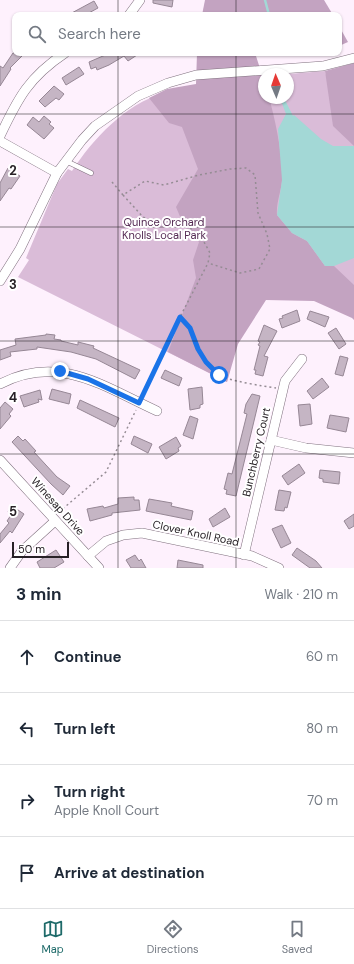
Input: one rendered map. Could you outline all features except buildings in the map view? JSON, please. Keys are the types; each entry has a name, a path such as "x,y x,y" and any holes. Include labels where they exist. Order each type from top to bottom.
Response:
{"street":[{"path":"131,12 140,0"},
{"path":"0,136 16,102 29,84 45,67 61,56"},
{"path":"0,281 20,248 57,173 96,126 138,96 168,82 196,75 323,66 354,58"},
{"path":"0,141 57,173"},
{"name":"Bunchberry Court","path":"244,555 285,381 302,359"},
{"path":"0,384 32,372 60,371 88,379 157,411"},
{"path":"271,440 306,448 354,453"},
{"name":"Winesap Drive","path":"0,460 99,568"},
{"path":"10,568 22,551 54,519"},
{"name":"Clover Knoll Road","path":"88,556 106,541 123,535 142,533 252,556 279,568"}],"lane":[{"path":"66,161 91,173"}],"path":[{"path":"123,195 145,181 164,185 199,175 230,169 246,168 255,175 258,213 267,234 270,249 260,269 240,273 208,264"},
{"path":"54,519 106,472 180,317 208,264 210,254 203,240 185,223 174,221 155,222 143,217 112,182"},
{"path":"180,317 190,328 198,349 206,362 219,375 283,390"}],"green space":[{"name":"Quince Orchard Knolls Local Park","path":"354,68 354,308 275,285 236,344 227,382 18,277 29,260 26,258 57,184 68,169 72,171 80,159 111,124 136,105 164,93 258,80 258,104 294,104 294,74 325,71 326,75"}],"shaded area":[{"path":"205,0 324,0 331,12 203,12"},
{"path":"342,31 348,42 342,45"},
{"path":"197,56 256,56 260,68 258,68 258,104 271,104 280,151 282,181 277,206 277,215 292,233 307,241 325,266 334,266 354,285 354,320 314,301 266,300 238,344 227,382 168,352 196,278 193,260 199,242 184,226 176,207 198,169 182,127 169,123 149,98 167,89 196,84"},
{"path":"354,63 354,146 333,126 325,71"},
{"path":"282,104 287,104 293,116 294,115 321,139 333,146 354,146 354,258 334,266 325,266 307,241 292,233 277,215 282,180 278,129 286,114"}],"waterway":[{"path":"265,0 268,12"}],"route":[{"path":"60,371 88,379 139,403 180,317 190,328 194,335 198,349 206,362 219,375"}]}
